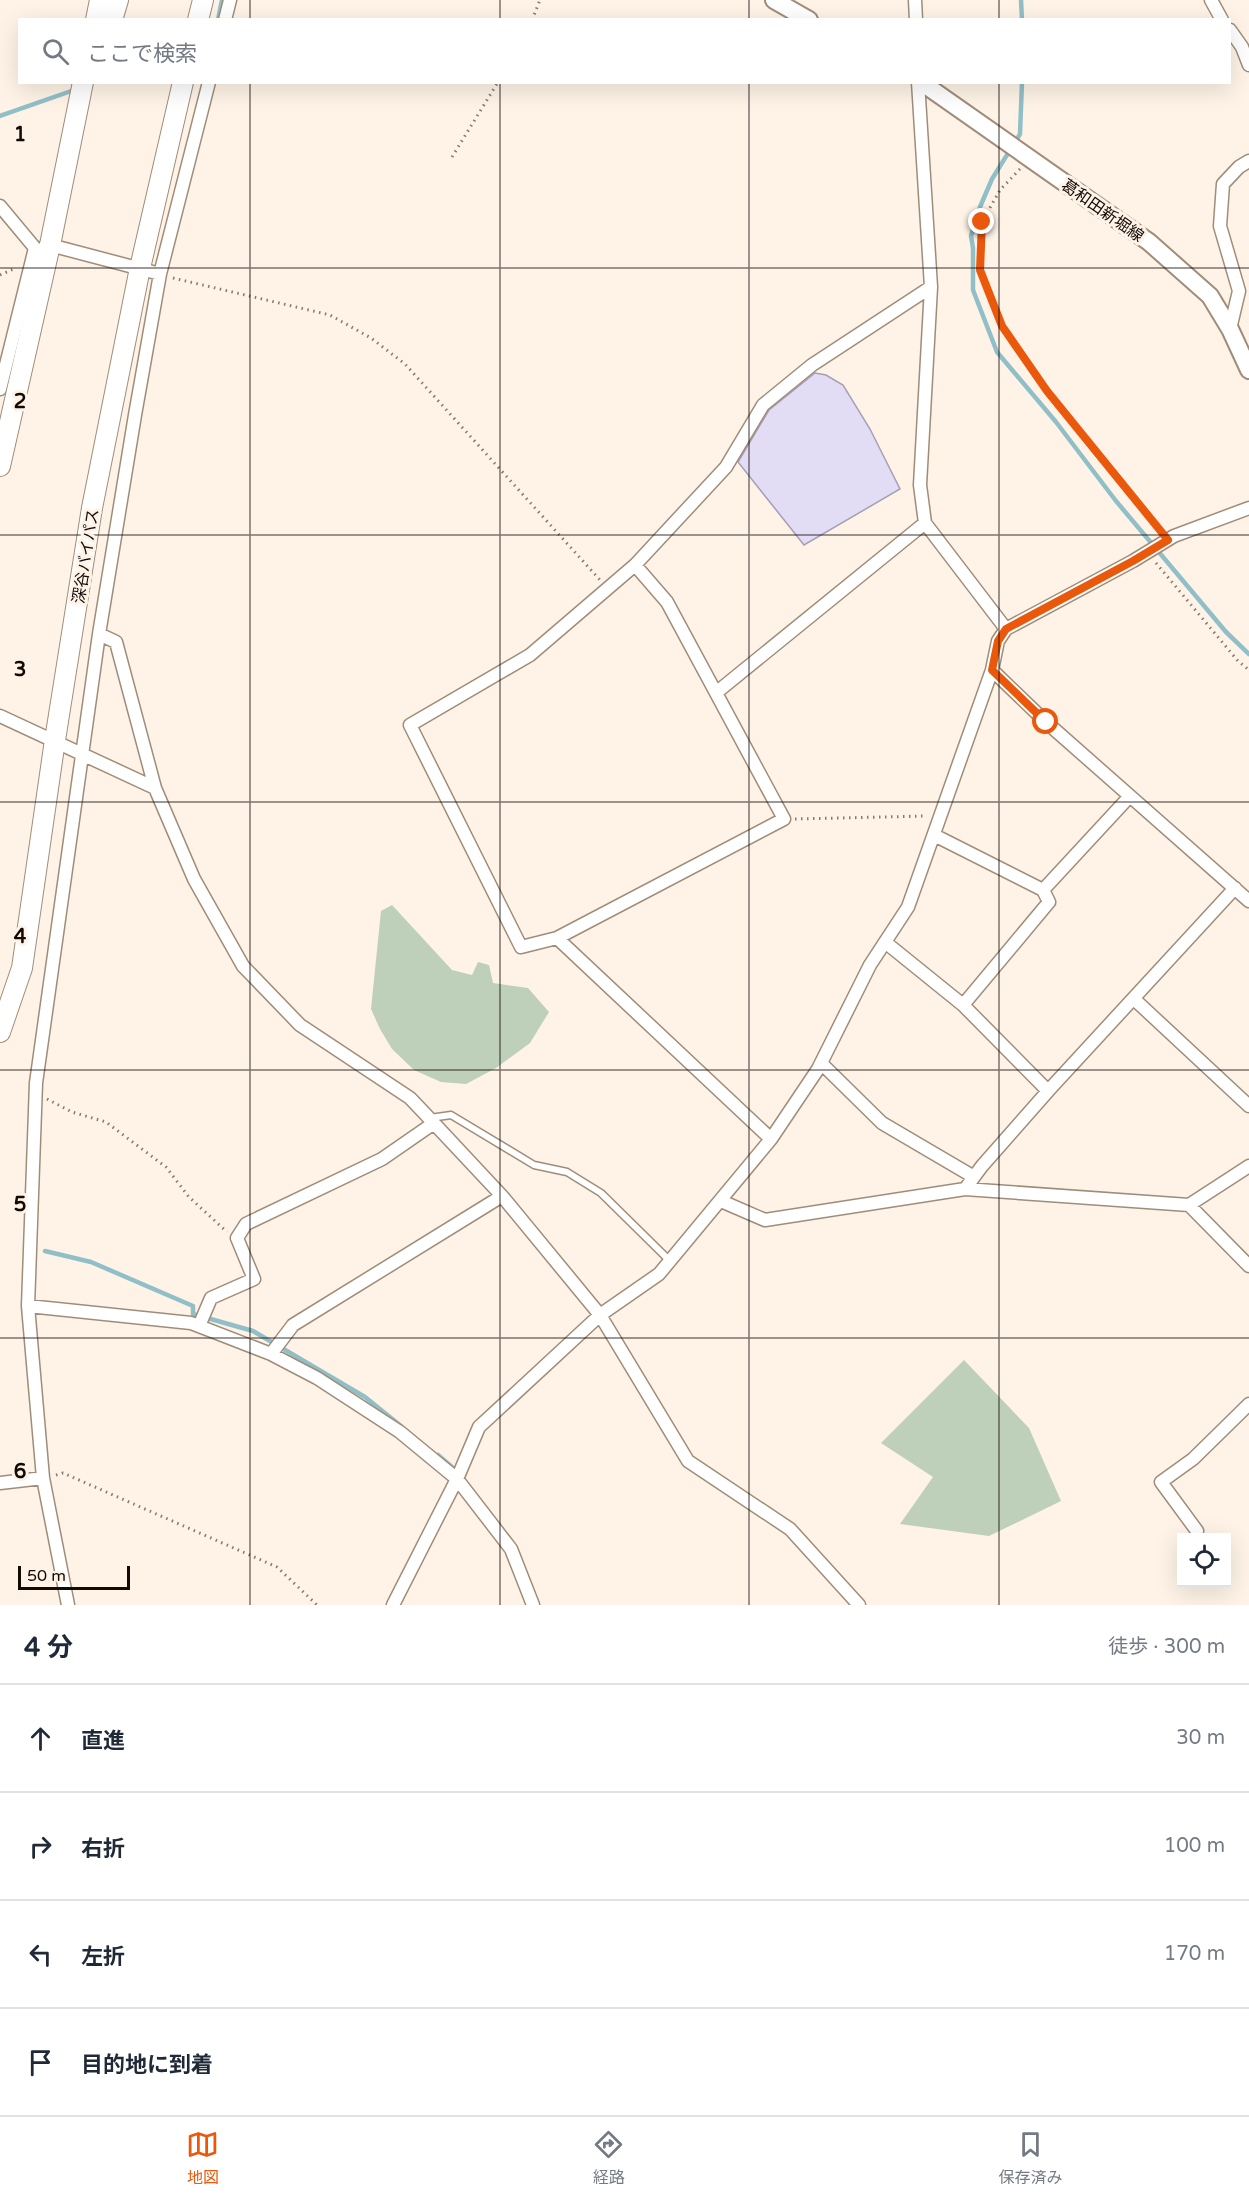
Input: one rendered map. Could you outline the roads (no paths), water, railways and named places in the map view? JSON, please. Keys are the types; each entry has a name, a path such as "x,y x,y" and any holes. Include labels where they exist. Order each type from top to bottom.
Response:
{"highway":[{"path":"96,18 100,0"},
{"path":"113,18 118,0"},
{"path":"198,18 203,0"},
{"name":"深谷バイパス","path":"0,1032 22,968 92,508 140,268 183,84"},
{"path":"0,466 43,247 82,90"}],"main road":[{"path":"774,0 806,18"},
{"name":"葛和田新堀線","path":"923,84 1149,242 1210,296 1230,329 1249,370"}],"street":[{"path":"226,18 230,0"},
{"path":"915,0 916,18"},
{"path":"1211,0 1221,18"},
{"path":"1231,31 1242,47 1249,65"},
{"path":"68,1605 43,1478 28,1306 35,1092 99,634 160,274 208,84"},
{"path":"920,84 931,287 920,485 925,523 1006,629"},
{"path":"1230,329 1239,291 1220,226 1223,184 1239,167 1249,161"},
{"path":"0,206 43,247 160,274"},
{"path":"0,389 43,247"},
{"path":"635,565 667,602 784,819 558,938 521,947 410,725 530,655 635,565 726,467 763,405 812,365 931,287"},
{"path":"393,1605 457,1479 479,1427 600,1315 659,1274 771,1139 820,1063 870,965 909,907 992,670 998,641 1006,629 1166,541 1249,508"},
{"path":"717,692 925,523"},
{"path":"99,634 116,642 155,788 194,879 243,966 300,1025 410,1098 502,1196 600,1315 688,1461 790,1529 859,1605"},
{"path":"992,670 1046,722 1249,901"},
{"path":"0,716 155,788"},
{"path":"1044,890 1130,796"},
{"path":"934,835 1044,890 1049,902 963,1005"},
{"path":"965,1189 1048,1091 1235,888"},
{"path":"558,938 771,1139"},
{"path":"885,942 963,1005 1048,1091"},
{"path":"1134,999 1249,1107"},
{"path":"820,1063 882,1123 974,1177"},
{"path":"199,1326 211,1298 254,1279 237,1238 246,1224 382,1159 431,1120"},
{"path":"721,1201 765,1220 965,1189 1189,1205 1249,1166"},
{"path":"272,1353 293,1325 502,1196"},
{"path":"1189,1205 1249,1266"},
{"path":"28,1306 191,1323 272,1353 316,1378 400,1432 457,1479 511,1549 534,1605"},
{"path":"1197,1532 1161,1482 1193,1459 1249,1404"},
{"path":"0,1483 43,1478"}],"lane":[{"path":"431,1120 451,1115 534,1165 567,1172 601,1193 670,1261"}],"waterway":[{"path":"218,18 222,0"},
{"path":"1021,0 1022,18"},
{"path":"1022,84 1020,134 992,179 971,236 973,290 997,352 1056,422 1116,501 1226,632 1249,654"},
{"path":"0,116 77,89"},
{"path":"45,1251 91,1262 193,1306 193,1314 253,1331 365,1397 401,1426"},
{"path":"438,1455 452,1467"}]}
